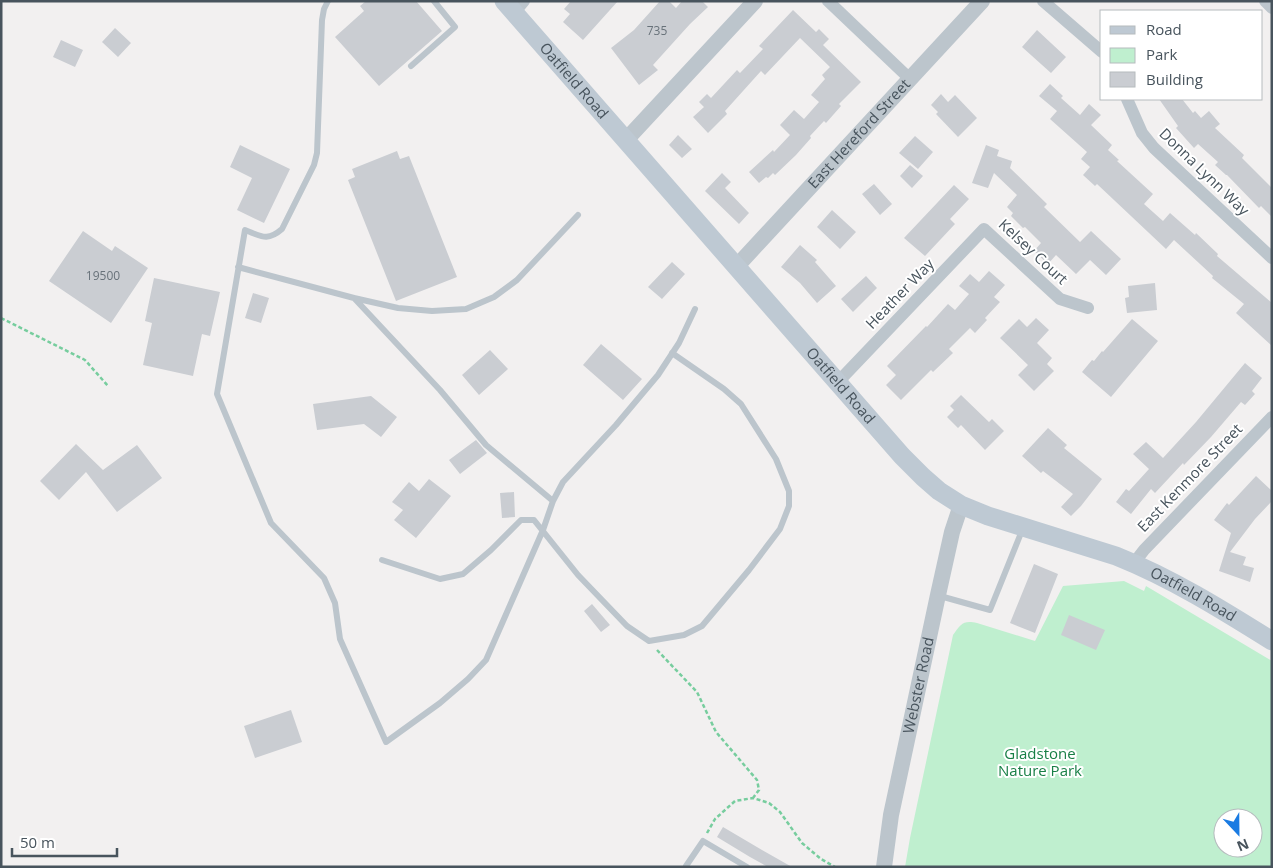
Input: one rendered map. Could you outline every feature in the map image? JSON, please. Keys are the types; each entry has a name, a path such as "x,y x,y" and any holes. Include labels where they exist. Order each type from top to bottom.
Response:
{"main road":[{"name":"Oatfield Road","path":"514,5 626,140 922,477 961,505 988,516 1116,556 1134,564 1187,590 1272,641"}],"street":[{"path":"626,140 755,1"},
{"path":"828,1 910,79"},
{"name":"East Hereford Street","path":"737,266 982,1"},
{"path":"1043,1 1100,50"},
{"path":"1265,1 1272,8"},
{"name":"Donna Lynn Way","path":"1127,100 1142,134 1154,148 1272,258"},
{"name":"Kelsey Court","path":"984,229 1060,300 1088,308"},
{"name":"Heather Way","path":"838,382 984,229"},
{"name":"East Kenmore Street","path":"1134,564 1144,550 1272,417"},
{"name":"Webster Road","path":"884,867 891,815 952,532 961,505"}],"lane":[{"path":"328,1 322,20 317,153 314,165 282,229 274,236 266,238 245,230 217,394 271,523 324,578 335,603 340,639 386,742 447,697 486,660 544,530 553,501 563,482 616,425 658,375 679,342 695,309"},
{"path":"411,66 455,27 434,1"},
{"path":"238,267 398,308 432,311 466,309 494,296 517,280 578,215"},
{"path":"354,298 440,390 486,445 553,501"},
{"path":"382,560 440,579 463,574 491,550 521,520 534,520 544,530 578,575 627,626 649,641 684,635 702,626 749,570 780,529 789,506 788,491 776,459 741,404 724,389 672,353"},
{"path":"938,595 990,610 1023,527"},
{"path":"686,866 703,842 747,867"}],"path":[{"path":"1,318 85,360 108,386"},
{"path":"649,641 697,692 716,732 757,780 760,790 753,798"},
{"path":"703,842 715,819 724,810 735,801 753,798 769,803 780,812 802,843 821,859 836,867"}],"green space":[{"name":"Gladstone Nature Park","path":"1124,581 1144,591 1146,586 1272,661 1272,867 905,867 953,635 963,624 972,622 1035,641 1063,586"}],"building":[{"path":"366,1 416,1 442,31 379,86 335,37 364,11 360,6"},
{"path":"571,1 618,1 583,40 563,22 570,14 564,9"},
{"path":"660,1 669,1 676,8 682,1 702,1 708,7 653,65 658,70 639,85 611,48 634,30"},
{"path":"793,10 816,32 819,29 829,39 823,45 861,82 839,104 841,106 826,123 824,121 810,136 811,138 796,155 775,175 773,173 759,183 749,172 773,150 774,152 790,135 780,125 794,110 804,119 819,102 811,95 825,79 822,75 830,67 800,38 765,75 761,71 725,111 727,114 708,133 693,117 704,107 699,102 707,94 711,98 737,70 740,73 763,49 759,46"},
{"path":"115,28 131,43 118,57 102,42"},
{"path":"1037,30 1066,57 1051,73 1022,47"},
{"path":"61,40 83,50 75,67 53,57"},
{"path":"1050,84 1063,96 1061,98 1080,115 1089,104 1101,115 1091,125 1112,145 1108,150 1119,160 1117,161 1153,194 1144,204 1163,221 1170,213 1195,235 1196,233 1218,254 1217,256 1272,303 1272,346 1236,313 1244,304 1212,278 1213,276 1174,240 1166,249 1097,184 1095,186 1083,175 1090,167 1081,159 1087,152 1050,119 1057,111 1039,96"},
{"path":"941,94 948,102 955,95 977,118 958,137 936,114 938,112 931,105"},
{"path":"1160,100 1183,100 1193,113 1195,111 1201,118 1209,111 1220,124 1215,128 1244,155 1242,158 1272,188 1272,217 1261,206 1259,208 1215,165 1218,162 1198,144 1194,148 1176,128 1178,126"},
{"path":"678,135 692,149 682,158 669,145"},
{"path":"915,136 933,152 918,169 899,153"},
{"path":"240,145 290,169 264,223 237,210 252,178 230,167"},
{"path":"986,145 999,150 997,156 1012,161 1010,168 1047,204 1044,207 1080,242 1091,231 1121,259 1106,275 1090,260 1076,274 1056,255 1048,264 1034,251 1041,243 1011,216 1013,213 1007,207 1017,195 994,173 988,188 972,183"},
{"path":"397,151 400,159 409,156 457,277 396,301 348,180 355,177 352,169"},
{"path":"910,165 923,176 912,188 900,176"},
{"path":"722,173 731,182 725,188 749,213 739,224 705,191"},
{"path":"874,184 892,204 880,215 862,194"},
{"path":"954,185 969,199 950,219 955,224 925,256 904,238"},
{"path":"832,210 856,232 840,249 817,227"},
{"path":"83,231 112,251 115,246 148,268 111,323 49,281"},
{"path":"800,245 817,260 815,262 836,286 817,303 800,283 781,267"},
{"path":"672,262 685,274 662,299 648,287"},
{"path":"989,271 1005,285 994,297 1000,302 985,318 987,320 975,333 970,328 949,349 953,353 933,372 931,370 901,400 886,385 896,375 887,366 948,304 955,310 969,294 959,286 970,274 979,282"},
{"path":"866,276 877,288 853,312 841,299"},
{"path":"154,278 220,292 210,336 202,334 193,376 143,365 152,323 145,321"},
{"path":"1155,283 1157,310 1127,313 1125,298 1129,297 1128,286"},
{"path":"253,293 269,298 261,323 245,318"},
{"path":"1036,318 1049,330 1037,343 1052,358 1047,364 1054,371 1034,391 1018,375 1028,365 1000,338 1019,319 1027,327"},
{"path":"1132,319 1158,341 1111,397 1082,372 1092,360 1094,361 1103,352"},
{"path":"601,344 642,379 623,400 583,365"},
{"path":"490,350 508,369 479,395 462,375"},
{"path":"1245,363 1262,378 1252,391 1255,394 1245,405 1241,402 1184,465 1183,463 1155,493 1151,489 1131,514 1116,502 1126,489 1129,491 1149,469 1133,454 1146,442 1163,458"},
{"path":"961,395 989,422 992,419 1004,431 985,450 961,425 958,428 947,417 954,410 950,406"},
{"path":"371,396 397,417 381,437 364,424 317,430 313,404"},
{"path":"1048,428 1067,445 1064,448 1102,479 1071,516 1061,507 1073,494 1043,471 1041,473 1022,456"},
{"path":"476,440 487,453 460,474 449,460"},
{"path":"76,444 103,470 137,445 162,478 117,512 86,472 59,500 40,481"},
{"path":"1256,476 1272,491 1272,501 1255,519 1230,552 1246,557 1243,565 1254,568 1250,582 1219,571 1231,533 1214,520 1227,503 1229,505"},
{"path":"429,479 451,496 416,538 394,520 403,510 392,502 409,482 419,491"},
{"path":"514,492 515,517 502,518 500,493"},
{"path":"1034,564 1058,574 1035,633 1010,623"},
{"path":"592,604 610,625 601,632 584,611"},
{"path":"1069,615 1105,630 1096,650 1061,635"},
{"path":"291,710 302,742 255,758 244,726"},
{"path":"723,827 792,867 768,867 750,857 717,837"}]}
